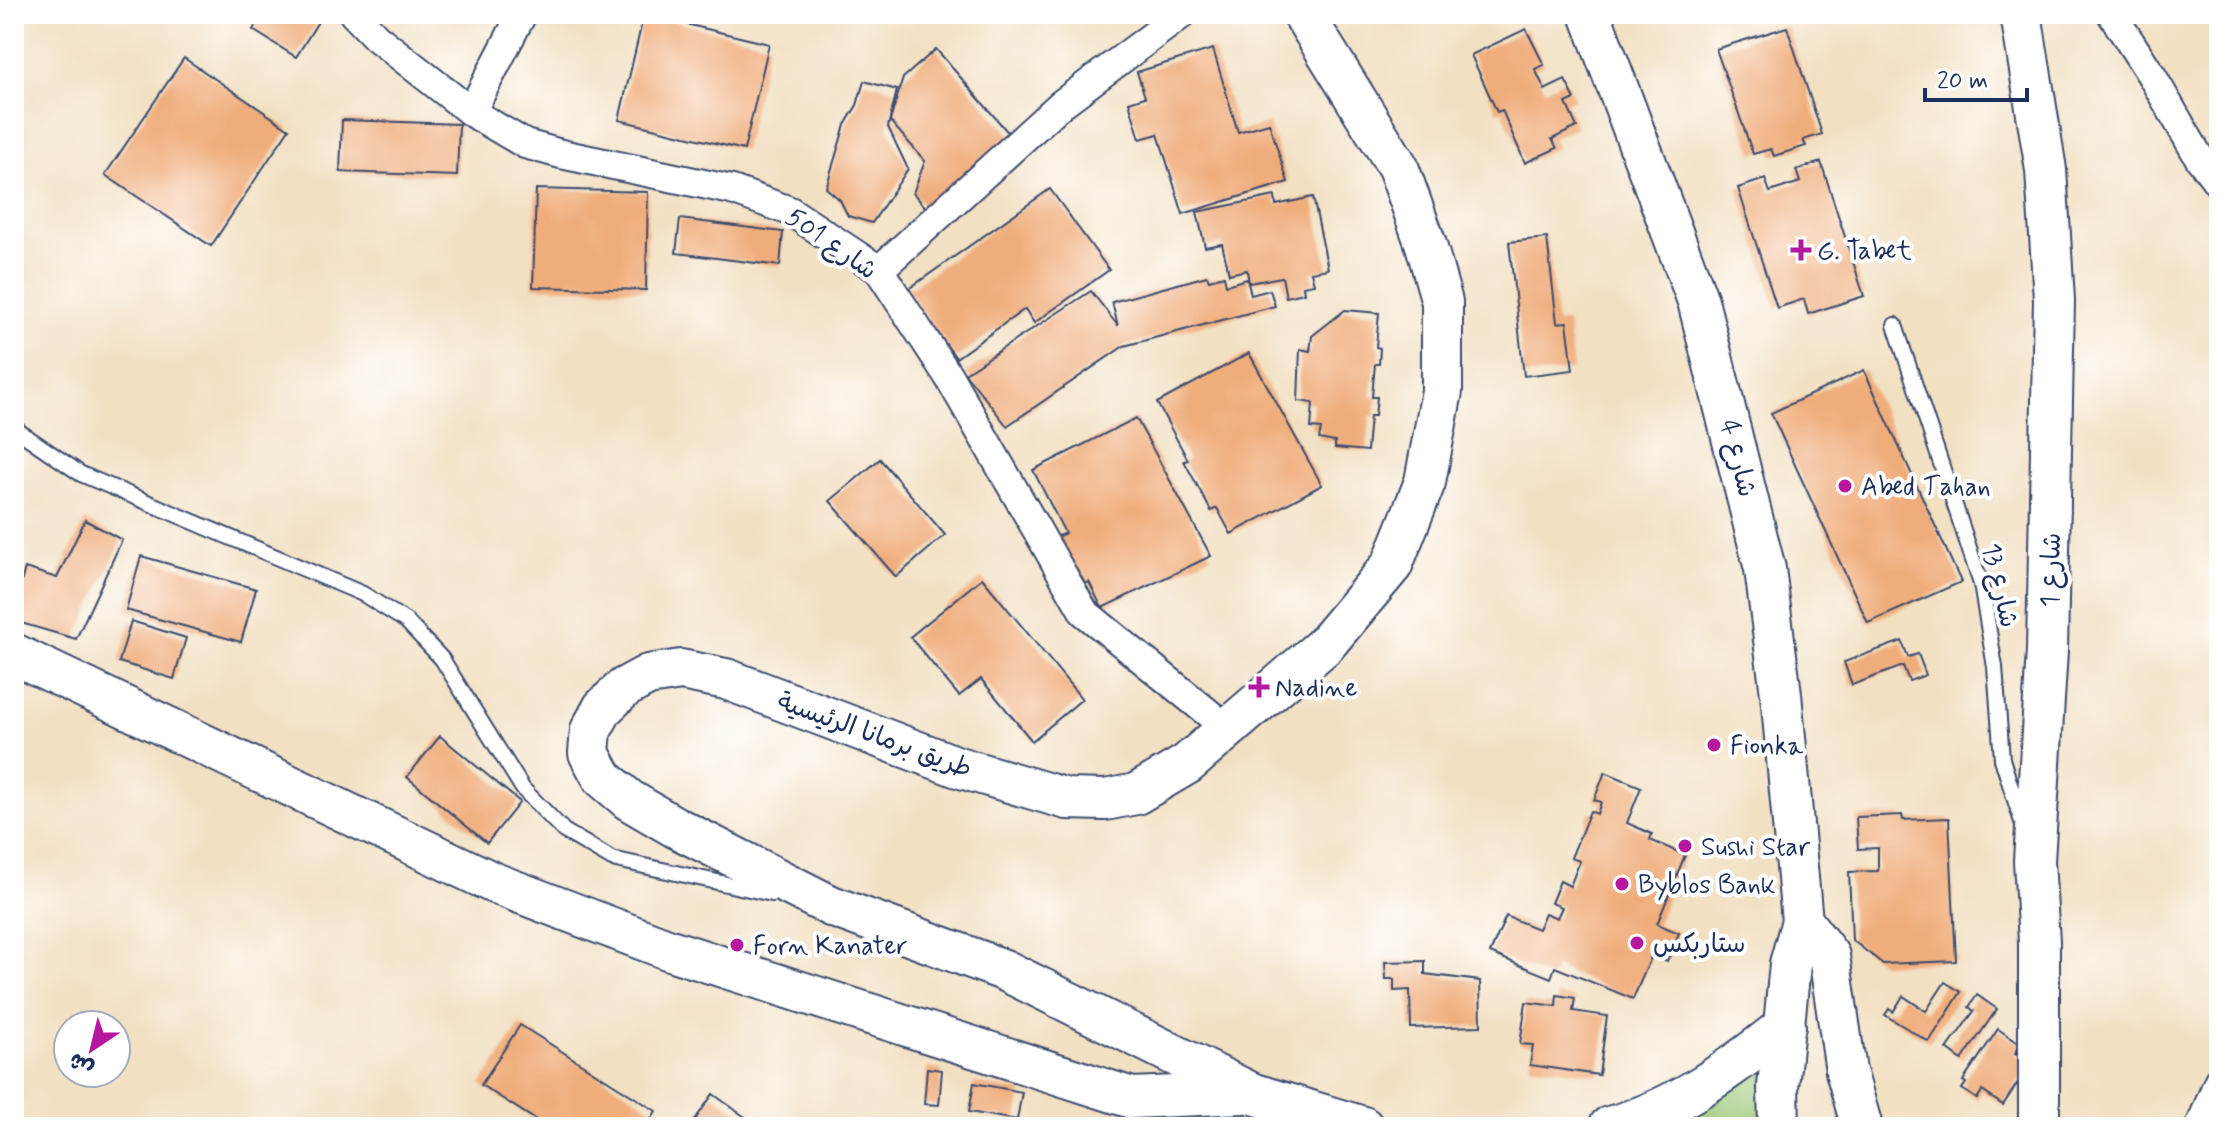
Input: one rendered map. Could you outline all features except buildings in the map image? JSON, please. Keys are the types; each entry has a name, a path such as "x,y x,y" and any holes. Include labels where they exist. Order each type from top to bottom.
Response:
{"street":[{"name":"شارع 501","path":"354,14 376,37 471,112 525,144 732,190 790,211 879,270 949,377 1084,612 1229,730"},
{"path":"471,112 522,14"},
{"path":"879,270 1060,105 1182,14"},
{"name":"طريق برمانا الرئيسية","path":"1303,14 1398,167 1426,245 1442,302 1442,391 1425,482 1392,565 1325,645 1187,764 1136,794 1105,800 1067,799 958,767 726,679 681,670 648,675 624,688 603,708 591,730 589,753 603,778 629,800 675,827 831,906 1004,970 1251,1093 1363,1127"},
{"name":"شارع 4","path":"1590,14 1698,301 1749,497 1765,569 1781,694 1802,921"},
{"name":"شارع 1","path":"2021,14 2046,170 2054,300 2048,636 2034,861 2039,942 2039,1127"},
{"path":"2112,14 2200,159 2219,184"},
{"path":"14,654 494,883 670,950 1132,1098 1251,1093"},
{"path":"1779,1127 1778,1087 1790,964 1802,921"},
{"path":"1802,921 1829,956 1846,1071 1862,1127"},
{"path":"1609,1127 1649,1113 1729,1071 1785,1026"},
{"path":"2200,1127 2219,1080"}],"lane":[{"name":"شارع 13","path":"1895,325 1981,584 1995,667 2002,759 2034,861"},
{"path":"14,428 81,474 363,594 406,621 442,659 523,789 564,831 612,859 831,906"}],"green space":[{"path":"1760,1055 1769,1127 1645,1127"}],"place":[{"name":"G. Tabet","path":"1801,250"},
{"name":"Abed Tahan","path":"1845,486"},
{"name":"Nadine","path":"1259,687"},
{"name":"Fionka","path":"1714,745"},
{"name":"Sushi Star","path":"1685,846"},
{"name":"Byblos Bank","path":"1622,884"},
{"name":"ستاربكس","path":"1637,943"},
{"name":"Forn Kanater","path":"737,945"}]}
